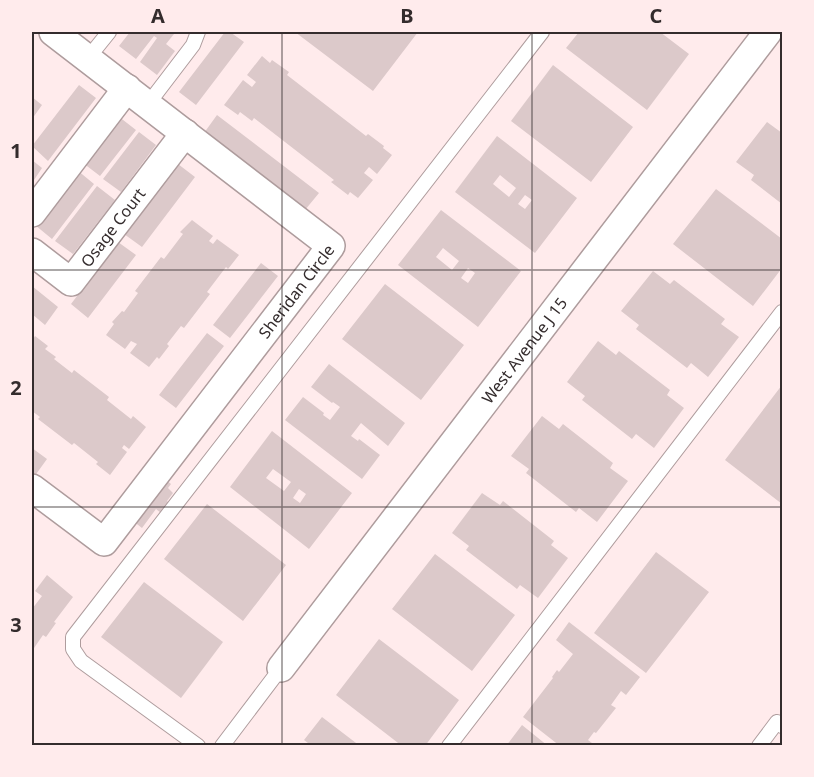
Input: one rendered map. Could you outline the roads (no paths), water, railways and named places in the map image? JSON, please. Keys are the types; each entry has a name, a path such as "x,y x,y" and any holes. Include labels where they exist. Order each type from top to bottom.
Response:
{"street":[{"name":"Sheridan Circle","path":"32,488 104,542 331,246 53,32"},
{"name":"West Avenue J 15","path":"281,668 768,32"},
{"path":"32,213 137,96"},
{"name":"Osage Court","path":"32,252 70,282 185,133"}],"lane":[{"path":"88,58 109,32"},
{"path":"137,96 193,45 198,32"},
{"path":"198,746 81,661 73,649 73,637 542,32"},
{"path":"449,746 783,312"},
{"path":"222,746 281,668"},
{"path":"759,746 777,722 783,726"}]}
